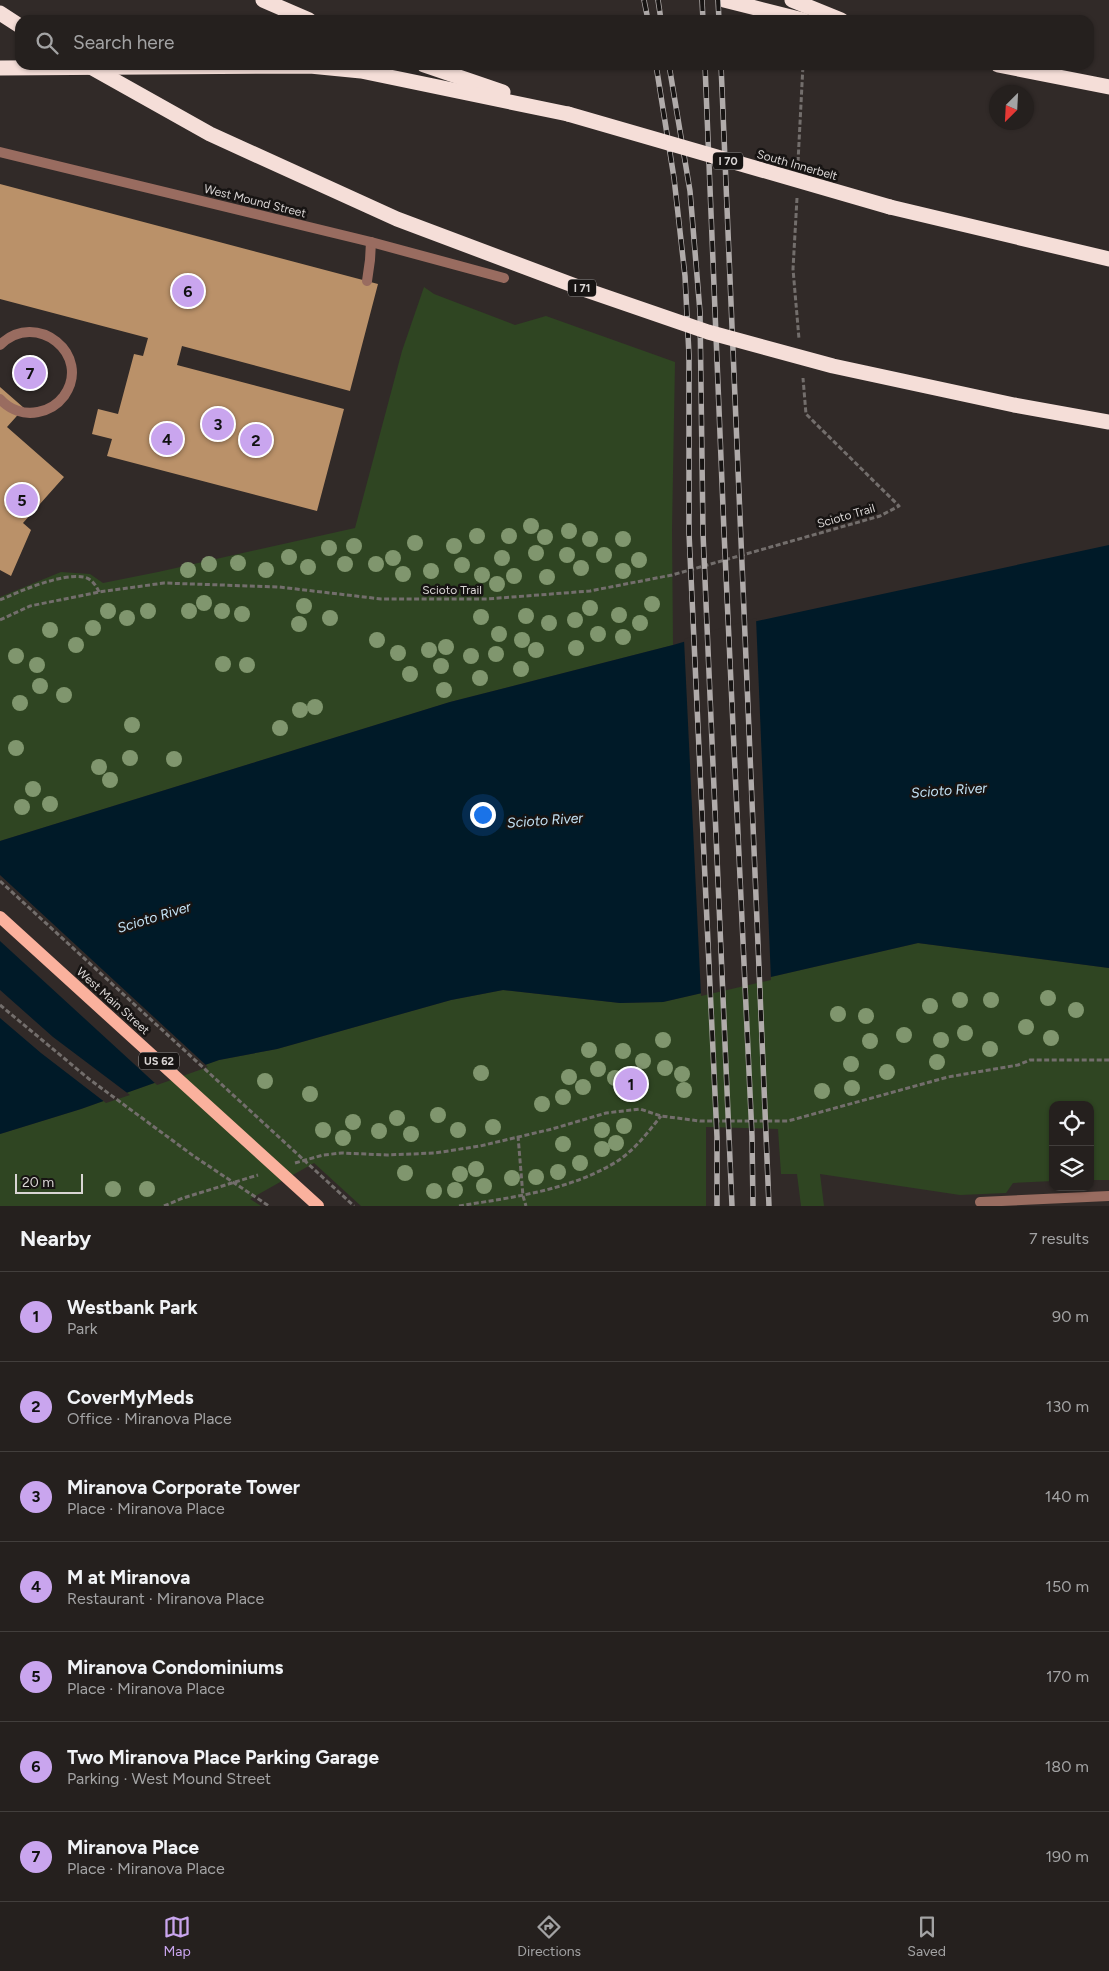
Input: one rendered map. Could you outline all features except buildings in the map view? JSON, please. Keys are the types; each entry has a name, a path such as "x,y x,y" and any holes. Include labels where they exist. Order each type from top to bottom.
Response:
{"highway":[{"path":"262,0 297,15"},
{"path":"724,0 784,15"},
{"path":"792,0 829,15"},
{"path":"0,13 15,23"},
{"path":"0,68 15,68"},
{"name":"I 71","path":"96,70 210,134 397,219 586,290 708,332 833,366 1014,405 1109,422"},
{"path":"351,70 568,114"},
{"name":"South Innerbelt","path":"439,70 568,114 890,207 1109,259"},
{"path":"1023,70 1109,87"}],"main road":[{"name":"West Main Street","path":"0,917 318,1206"}],"street":[{"name":"West Mound Street","path":"0,152 371,242 504,278"},
{"path":"367,281 371,242"},
{"path":"0,345 8,338 23,332 40,332 48,335 66,352 71,367 71,376 67,392 56,404 42,412 25,413 17,411 0,400"},
{"path":"979,1204 1109,1196"}],"path":[{"path":"798,172 803,70"},
{"path":"797,191 793,268 800,346"},
{"name":"Scioto Trail","path":"0,620 30,606 99,592 164,583 279,587 381,600 487,599 590,591 681,573 880,516 898,506 806,414 802,376"},
{"path":"0,600 55,579 83,577 96,584 99,592"},
{"path":"0,881 354,1206"},
{"path":"0,1005 89,1079 195,1157 269,1206"},
{"path":"435,1153 480,1146 552,1129 606,1113 640,1109 661,1116 700,1121 788,1121 948,1077 1030,1060 1109,1060"},
{"path":"459,1206 523,1196 564,1186 617,1162 642,1139 661,1116"},
{"path":"518,1136 523,1196 526,1206"}],"green space":[{"path":"424,287 434,294 515,325 546,316 675,362 672,530 673,645 450,702 0,841 0,597 61,572 90,574 103,583 355,528 402,351"},
{"path":"918,943 1109,968 1109,1180 1094,1180 1094,1101 1049,1101 1049,1181 1013,1183 1006,1193 960,1195 820,1174 824,1206 801,1206 797,1174 781,1174 778,1129 706,1127 706,1206 361,1206 314,1163 250,1199 261,1206 0,1206 0,1134 81,1109 219,1060 277,1049 451,1000 503,990 620,1003 663,1002"}],"water":[{"name":"Scioto River","path":"1109,545 1109,968 918,943 663,1002 620,1003 503,990 451,1000 277,1049 219,1060 81,1109 0,1134 0,841 450,702 673,645 748,623"}],"pier":[{"path":"756,618 771,980 701,996 684,639"},
{"path":"0,875 208,1067 157,1085 0,941"},
{"path":"0,990 53,1037 130,1095 106,1103 41,1053 0,1018"}],"railway":[{"path":"644,0 647,15"},
{"path":"658,0 660,15"},
{"path":"702,0 703,15"},
{"path":"718,0 719,15"},
{"path":"657,70 674,178 685,276 689,355 689,533 717,1137 717,1206"},
{"path":"670,70 690,191 700,312 703,533 732,1206"},
{"path":"705,70 752,1136 753,1206"},
{"path":"721,70 769,1206"}],"place":[{"name":"Two Miranova Place Parking Garage","path":"188,291"},
{"name":"Miranova Place","path":"30,373"},
{"name":"Miranova Corporate Tower","path":"218,424"},
{"name":"M at Miranova","path":"167,439"},
{"name":"CoverMyMeds","path":"256,440"},
{"name":"Miranova Condominiums","path":"22,500"},
{"name":"Westbank Park","path":"631,1084"}]}
